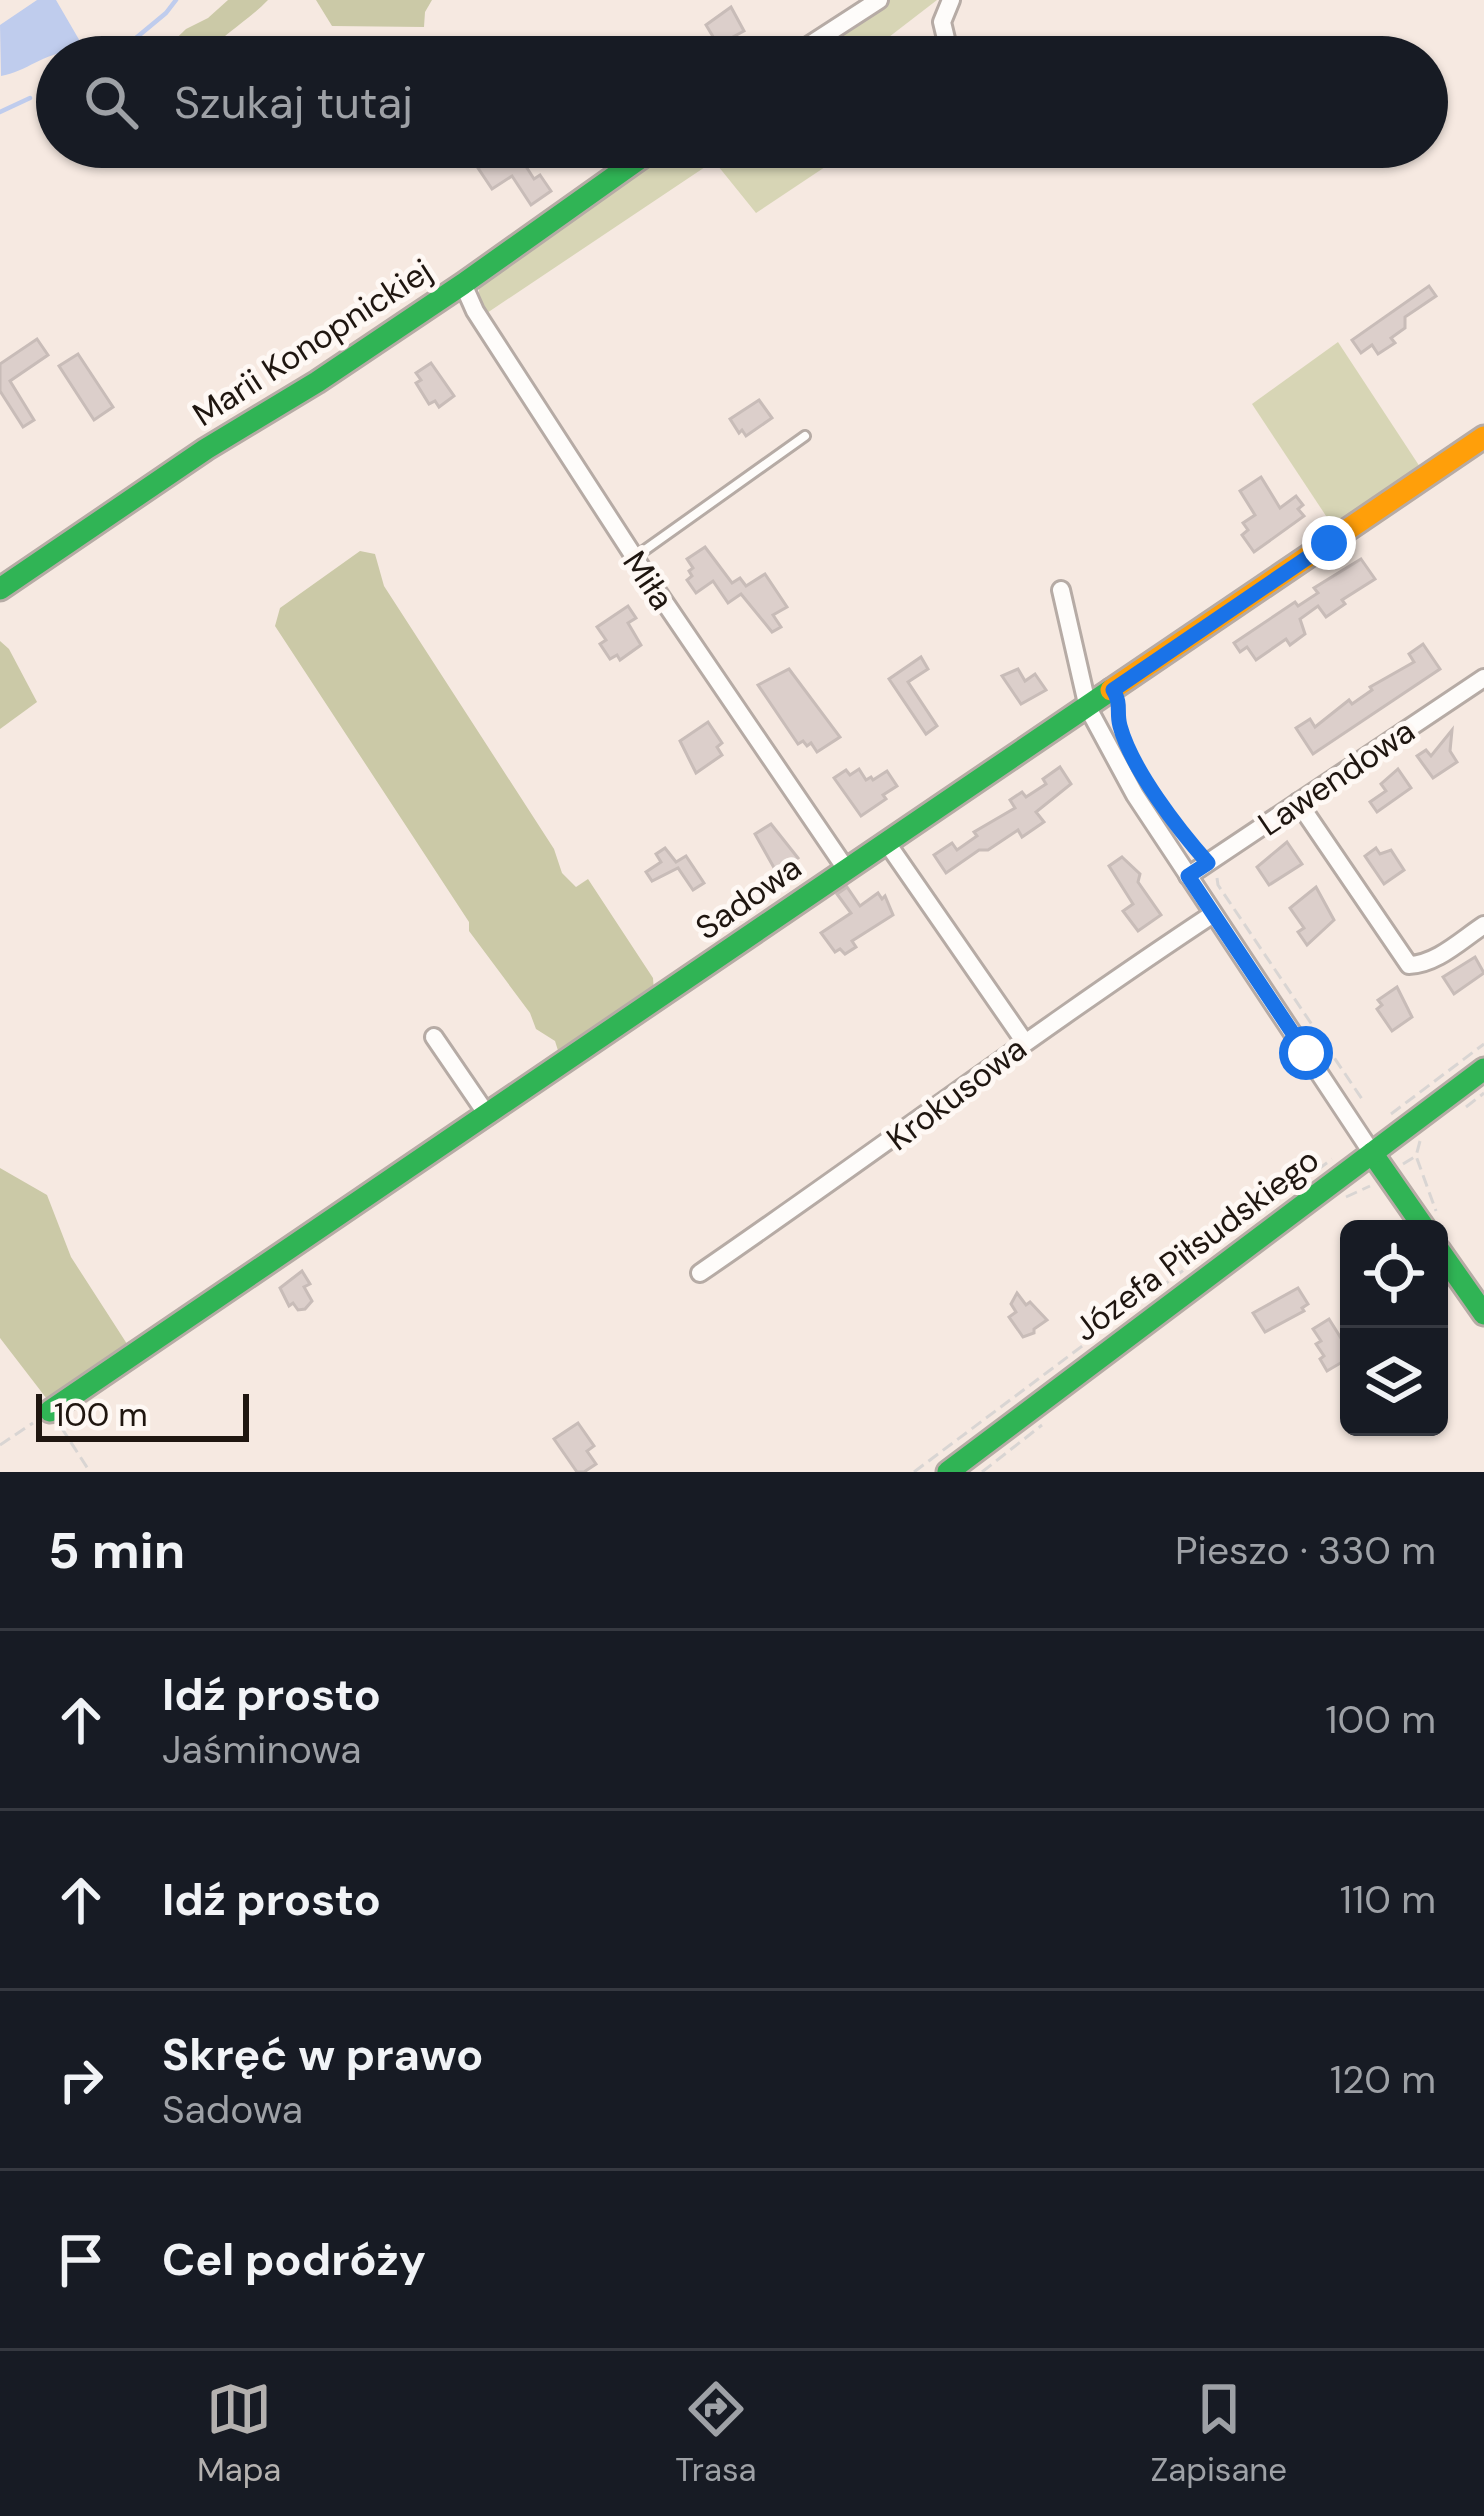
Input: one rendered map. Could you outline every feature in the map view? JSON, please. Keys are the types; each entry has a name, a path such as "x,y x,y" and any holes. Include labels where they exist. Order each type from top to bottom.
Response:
{"street":[{"path":"823,36 879,0"},
{"path":"946,36 942,22 951,0"},
{"name":"Marii Konopnickiej","path":"0,589 463,284 626,168"},
{"name":"Miła","path":"463,284 475,311 634,557 846,869"},
{"name":"Sadowa","path":"50,1411 148,1340 488,1116 1484,437"},
{"path":"1061,590 1088,708 1137,799 1372,1153 1429,1220"},
{"name":"Lawendowa","path":"1188,876 1484,678"},
{"path":"1298,802 1402,961 1416,965 1439,956 1484,925"},
{"path":"887,843 1024,1041"},
{"name":"Krokusowa","path":"700,1273 871,1156 1024,1041 1213,914"},
{"path":"434,1037 488,1116"},
{"name":"Józefa Piłsudskiego","path":"948,1472 1484,1069"},
{"path":"1448,1263 1484,1314"}],"lane":[{"path":"634,557 805,436"}],"path":[{"path":"1113,690 1120,701 1119,724 1145,776 1208,863 1225,896 1364,1102"},
{"path":"1390,1114 1484,1044"},
{"path":"1419,1142 1416,1156 1432,1220"},
{"path":"914,1472 1332,1159"},
{"path":"0,1445 50,1411 90,1472"}],"shaded area":[{"path":"228,0 268,0 225,36 179,36"},
{"path":"316,0 432,0 424,27 332,26"},
{"path":"886,0 937,0 890,36 834,36"},
{"path":"644,168 704,168 487,313 479,301 479,284"},
{"path":"720,168 824,168 756,213"},
{"path":"1338,342 1420,467 1334,528 1252,404"},
{"path":"360,551 375,554 384,586 554,849 562,873 576,887 588,879 653,978 654,992 561,1060 555,1041 536,1029 530,1013 469,931 469,922 275,626 280,608"},
{"path":"0,641 37,702 0,729"},
{"path":"0,1168 47,1195 71,1257 129,1347 50,1403 0,1338"}],"water":[{"path":"37,0 56,0 77,36 36,36 36,63 1,76 0,25"}],"building":[{"path":"731,7 744,31 713,36 706,25"},
{"path":"478,168 527,168 534,179 540,175 551,191 531,205 512,176 492,189"},
{"path":"1429,286 1436,296 1405,317 1405,328 1391,338 1395,343 1378,354 1372,345 1361,353 1352,340"},
{"path":"37,339 48,355 10,381 34,420 23,427 0,391 0,364"},
{"path":"78,354 113,407 94,420 59,366"},
{"path":"431,363 454,396 439,407 435,401 429,404 416,383 421,380 416,373"},
{"path":"759,400 772,418 746,436 742,430 739,433 730,419"},
{"path":"1261,477 1280,508 1296,496 1304,516 1254,552 1242,535 1248,530 1243,523 1255,515 1240,491"},
{"path":"705,547 732,583 740,578 746,586 765,574 787,607 773,615 781,627 772,632 741,594 728,603 713,581 696,593 687,580 693,568 687,559"},
{"path":"1361,559 1375,579 1342,600 1345,604 1326,617 1318,606 1300,619 1305,634 1290,645 1286,639 1256,660 1247,647 1240,652 1234,643 1295,602 1298,606 1318,593 1314,588"},
{"path":"628,606 636,618 628,623 641,645 620,660 617,655 610,659 600,644 606,640 597,627"},
{"path":"1423,644 1440,669 1313,754 1296,728 1310,719 1315,727 1349,700 1352,704 1370,687 1414,662 1409,654"},
{"path":"921,657 928,669 908,682 937,726 926,734 889,679"},
{"path":"789,669 840,737 817,752 811,743 798,744 758,685"},
{"path":"1018,669 1025,681 1035,674 1046,690 1021,704 1002,676"},
{"path":"708,722 722,743 717,747 722,755 696,773 680,741"},
{"path":"1452,730 1450,751 1457,762 1433,778 1417,756 1426,750 1431,756"},
{"path":"1060,767 1071,784 1036,812 1044,822 1022,837 1018,830 988,850 979,850 946,873 934,855 952,843 957,850 977,836 974,832 1015,808 1010,800 1022,792 1026,797 1046,784 1043,779"},
{"path":"859,769 866,780 887,771 897,786 861,816 834,778"},
{"path":"1398,769 1411,788 1377,812 1370,802 1386,791 1381,784"},
{"path":"771,824 798,858 777,873 755,834"},
{"path":"1287,842 1302,864 1269,885 1257,867"},
{"path":"665,848 676,862 686,856 704,883 693,890 678,868 652,881 646,872 661,862 656,854"},
{"path":"1376,848 1380,854 1391,850 1404,870 1384,884 1365,856"},
{"path":"1122,857 1140,874 1138,882 1161,915 1138,931 1123,911 1133,904 1109,866"},
{"path":"847,887 860,906 878,893 882,899 885,896 893,915 852,941 856,947 845,954 840,949 835,952 821,933 851,913 837,894"},
{"path":"1316,887 1334,920 1307,945 1298,932 1304,928 1290,908"},
{"path":"1475,957 1484,973 1454,994 1443,977"},
{"path":"1397,987 1412,1017 1392,1031 1377,1009 1382,1005 1378,1000"},
{"path":"302,1271 312,1301 298,1310 293,1303 289,1306 280,1288"},
{"path":"1298,1288 1308,1304 1304,1311 1265,1332 1253,1313"},
{"path":"1017,1293 1047,1320 1023,1337 1009,1317 1016,1312 1011,1304"},
{"path":"1329,1319 1340,1337 1340,1363 1327,1371 1316,1344 1321,1341 1313,1329"},
{"path":"578,1423 594,1446 587,1451 596,1464 584,1472 577,1472 554,1439"}],"waterway":[{"path":"138,36 176,0"},
{"path":"0,112 30,98"}],"traffic: fast":[{"path":"0,589 463,284 626,168"},
{"path":"50,1411 1111,690"},
{"path":"948,1472 1484,1069"},
{"path":"1372,1153 1419,1220"},
{"path":"1448,1263 1484,1314"}],"traffic: slow":[{"path":"1111,690 1484,437"}],"route":[{"path":"1306,1053 1188,876 1208,863 1145,776 1119,724 1120,701 1113,690 1329,543"}]}
